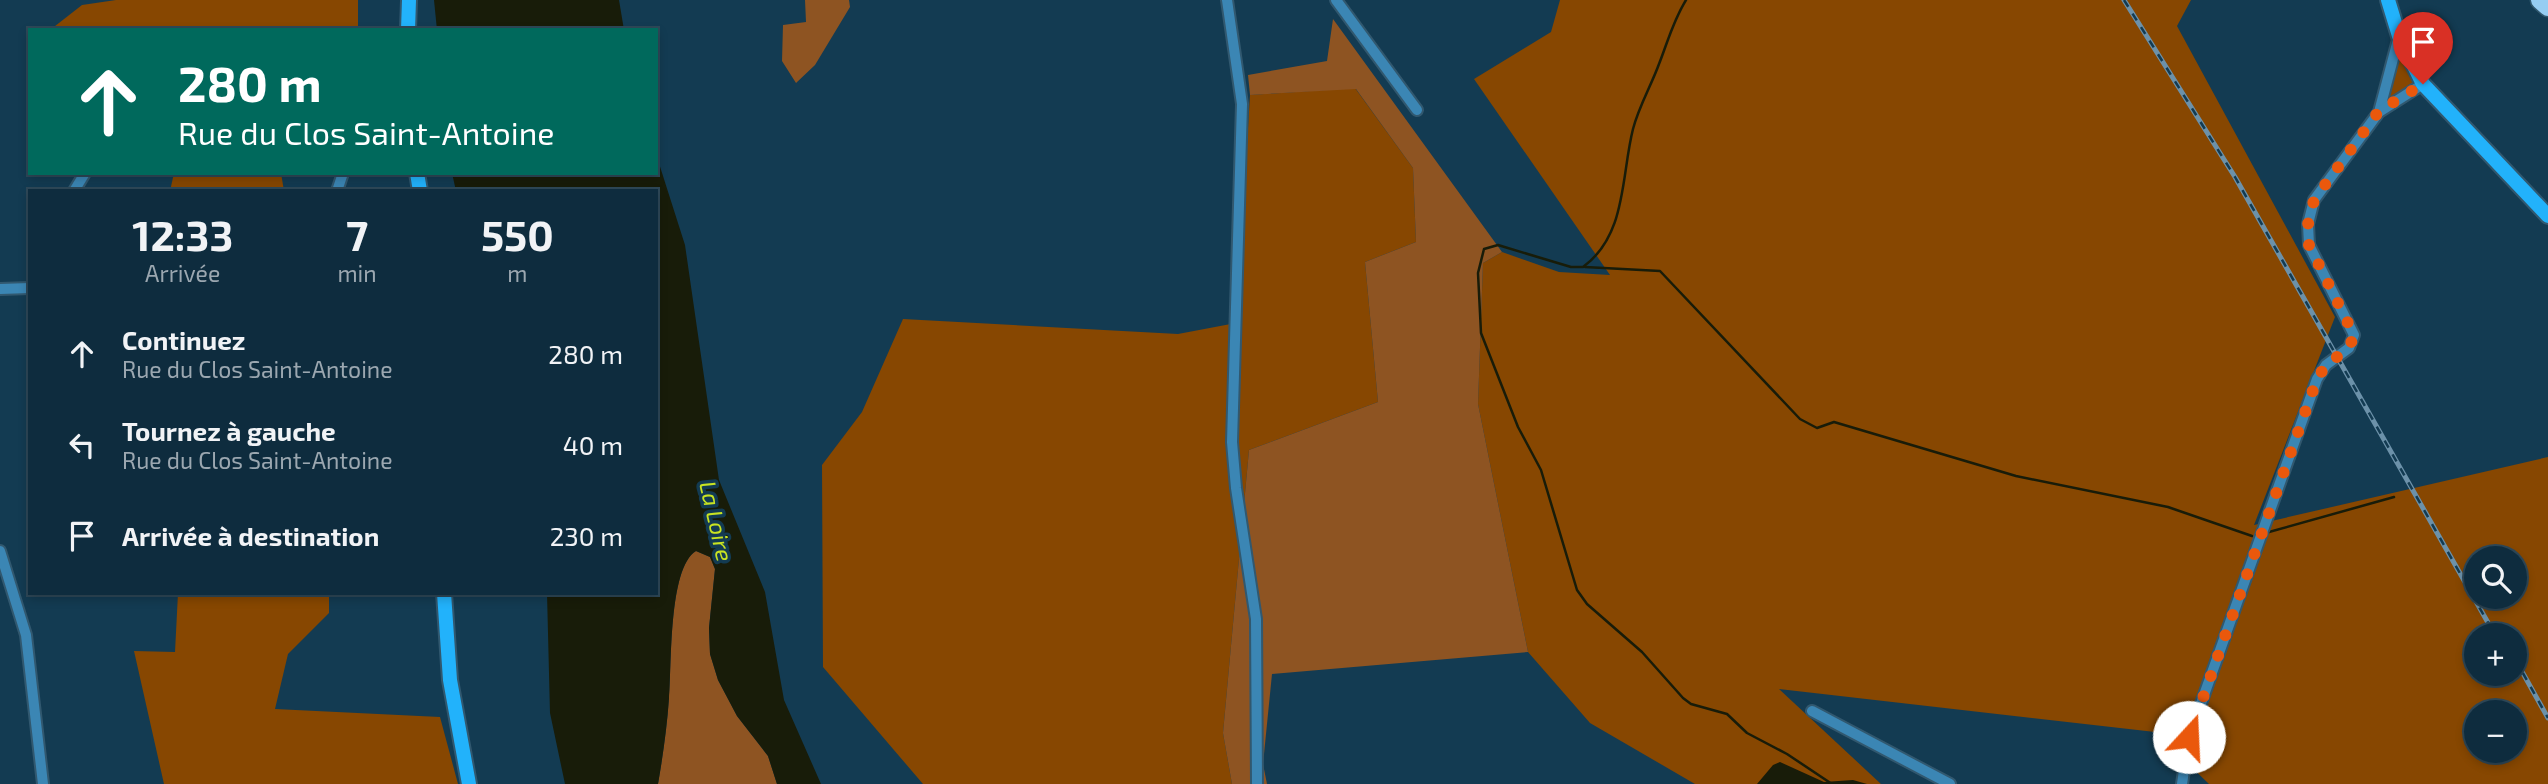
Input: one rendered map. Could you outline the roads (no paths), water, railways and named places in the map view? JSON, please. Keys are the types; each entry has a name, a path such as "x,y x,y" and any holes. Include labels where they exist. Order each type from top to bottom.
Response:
{"main road":[{"path":"2540,0 2548,7"}],"street":[{"path":"408,28 409,0"},
{"path":"1227,0 1242,104 1233,442 1236,488 1256,619 1258,784"},
{"path":"1336,0 1417,110"},
{"path":"2388,0 2399,36 2423,84 2548,216"},
{"path":"2379,111 2399,36"},
{"path":"2182,784 2189,737 2317,379 2326,365 2349,348 2354,335 2312,254 2307,234 2311,212 2321,188 2379,111 2423,84"},
{"path":"0,289 28,288"},
{"path":"0,551 26,635 43,784"},
{"path":"0,595 13,593"},
{"path":"444,595 450,680 469,784"},
{"path":"1812,711 1950,784"}],"water":[{"path":"434,0 619,0 624,28 437,28"},
{"name":"La Loire","path":"658,160 685,245 719,480 765,592 784,700 821,784 777,784 768,756 737,716 718,680 710,654 709,628 715,569 710,557 696,551 687,561 680,577 676,597 667,720 658,784 565,784 550,713 547,595 658,595 658,189 456,189 452,175 658,175"},
{"path":"1780,762 1824,782 1853,780 1867,784 1757,784 1773,765"}],"waterway":[{"path":"1686,0 1674,23 1636,121 1620,204 1608,239 1583,267 1571,267 1498,245 1484,249 1478,273 1481,333 1518,427 1541,470 1577,590 1587,604 1642,652 1691,704 1727,714 1747,733 1787,754 1832,784"},
{"path":"1585,267 1660,271 1800,419 1817,428 1834,422 2016,476 2168,507 2252,536"},
{"path":"2269,532 2394,497"}],"railway":[{"path":"2124,0 2235,177 2488,623"},
{"path":"2527,680 2548,718"}]}
